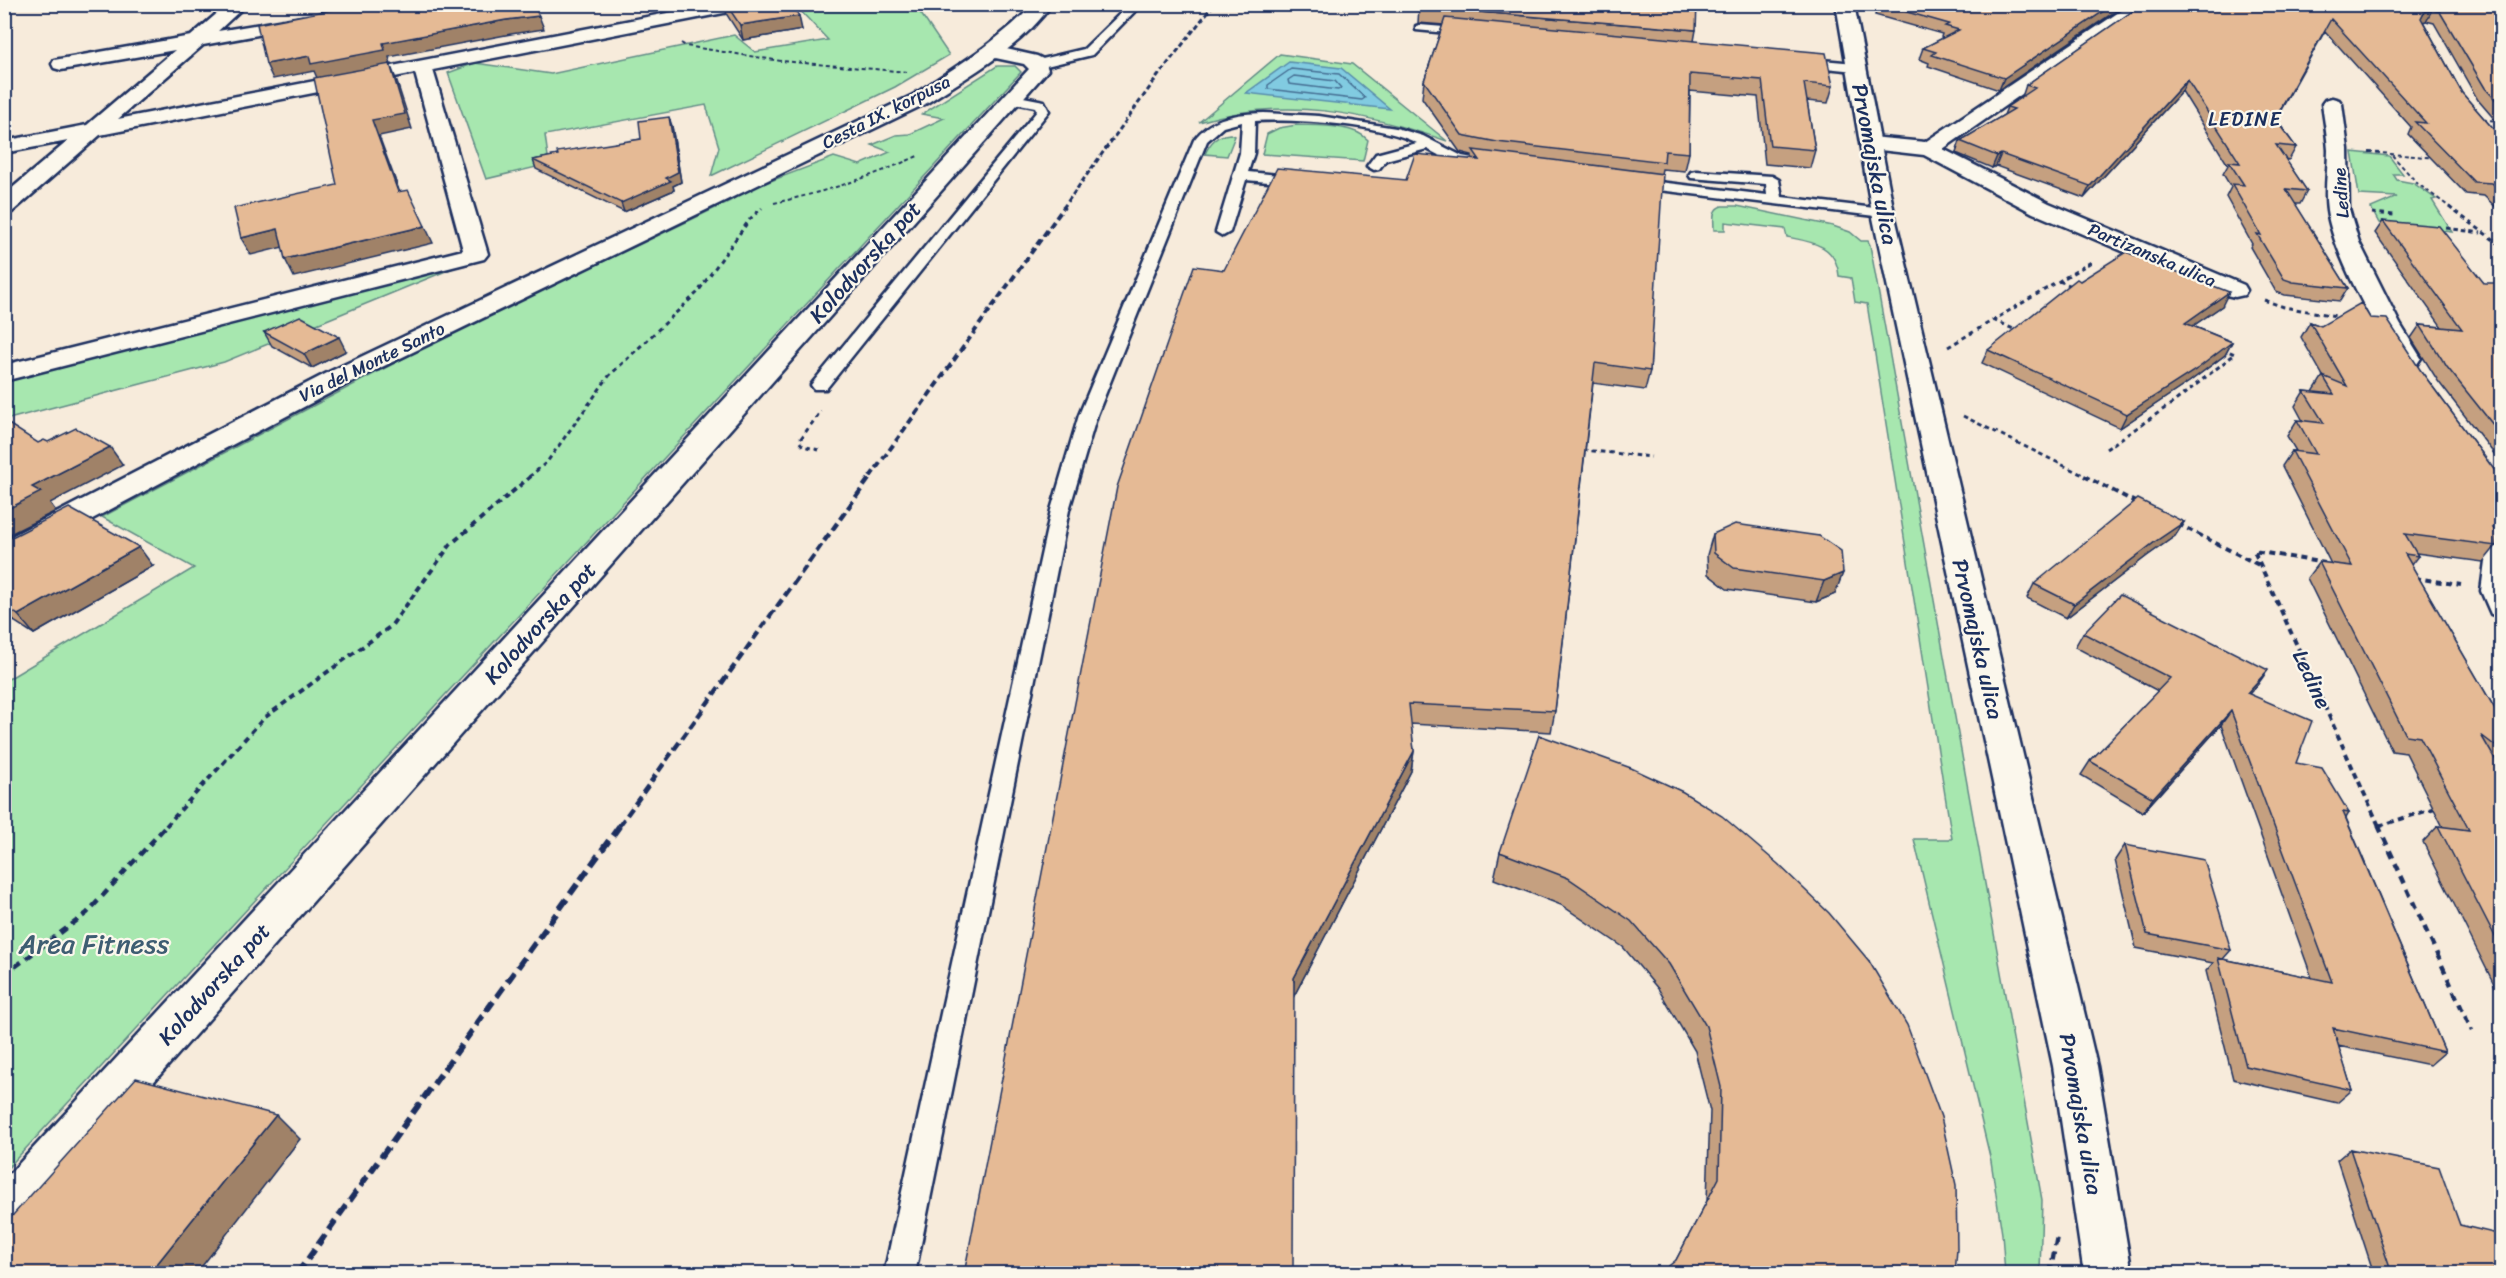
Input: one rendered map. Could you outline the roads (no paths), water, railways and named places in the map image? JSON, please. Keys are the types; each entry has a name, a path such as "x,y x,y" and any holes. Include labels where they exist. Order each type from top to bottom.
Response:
{"street":[{"path":"4,207 239,4"},
{"path":"4,147 744,4"},
{"name":"Cesta IX. korpusa","path":"745,181 920,99 993,52 1017,33 1044,4"},
{"name":"Prvomajska ulica","path":"1845,4 1883,213 2075,1066 2108,1274"},
{"path":"1929,149 2143,4"},
{"path":"61,64 325,18"},
{"path":"993,52 1030,60 1038,64"},
{"name":"Kolodvorska pot","path":"4,1215 1013,99 1039,70 1038,64"},
{"path":"4,373 476,254 423,67"},
{"name":"Ledine","path":"2332,104 2338,149 2338,209 2348,242 2387,324 2419,375"},
{"name":"Partizanska ulica","path":"1870,143 1929,149 1966,171 2122,243 2235,290"},
{"name":"Via del Monte Santo","path":"4,553 340,377 745,181"},
{"path":"2499,598 2502,546"}],"lane":[{"path":"1038,64 1088,52 1137,4"},
{"path":"1420,28 1479,33"},
{"path":"1792,61 1855,67"},
{"path":"820,385 1043,111 1040,104 1013,99"},
{"path":"899,1274 1057,521 1088,415 1201,140 1210,130 1226,121 1280,117 1346,123 1411,136 1457,159 1505,167"},
{"path":"1224,232 1247,153 1249,118"},
{"path":"1374,166 1382,156 1429,144"},
{"path":"1241,175 1311,182"},
{"path":"1696,175 1772,180 1775,200"},
{"path":"1619,181 1883,213"}],"water":[{"path":"1289,62 1341,68 1390,109 1246,93"}],"railway":[{"path":"1063,208 1158,76 1214,4"},
{"path":"870,477 1064,207"},
{"path":"619,826 871,476"},
{"path":"297,1274 620,825"}],"district":[{"name":"LEDINE","path":"2245,119"}],"park label":[{"name":"Area Fitness","path":"94,944"}]}
